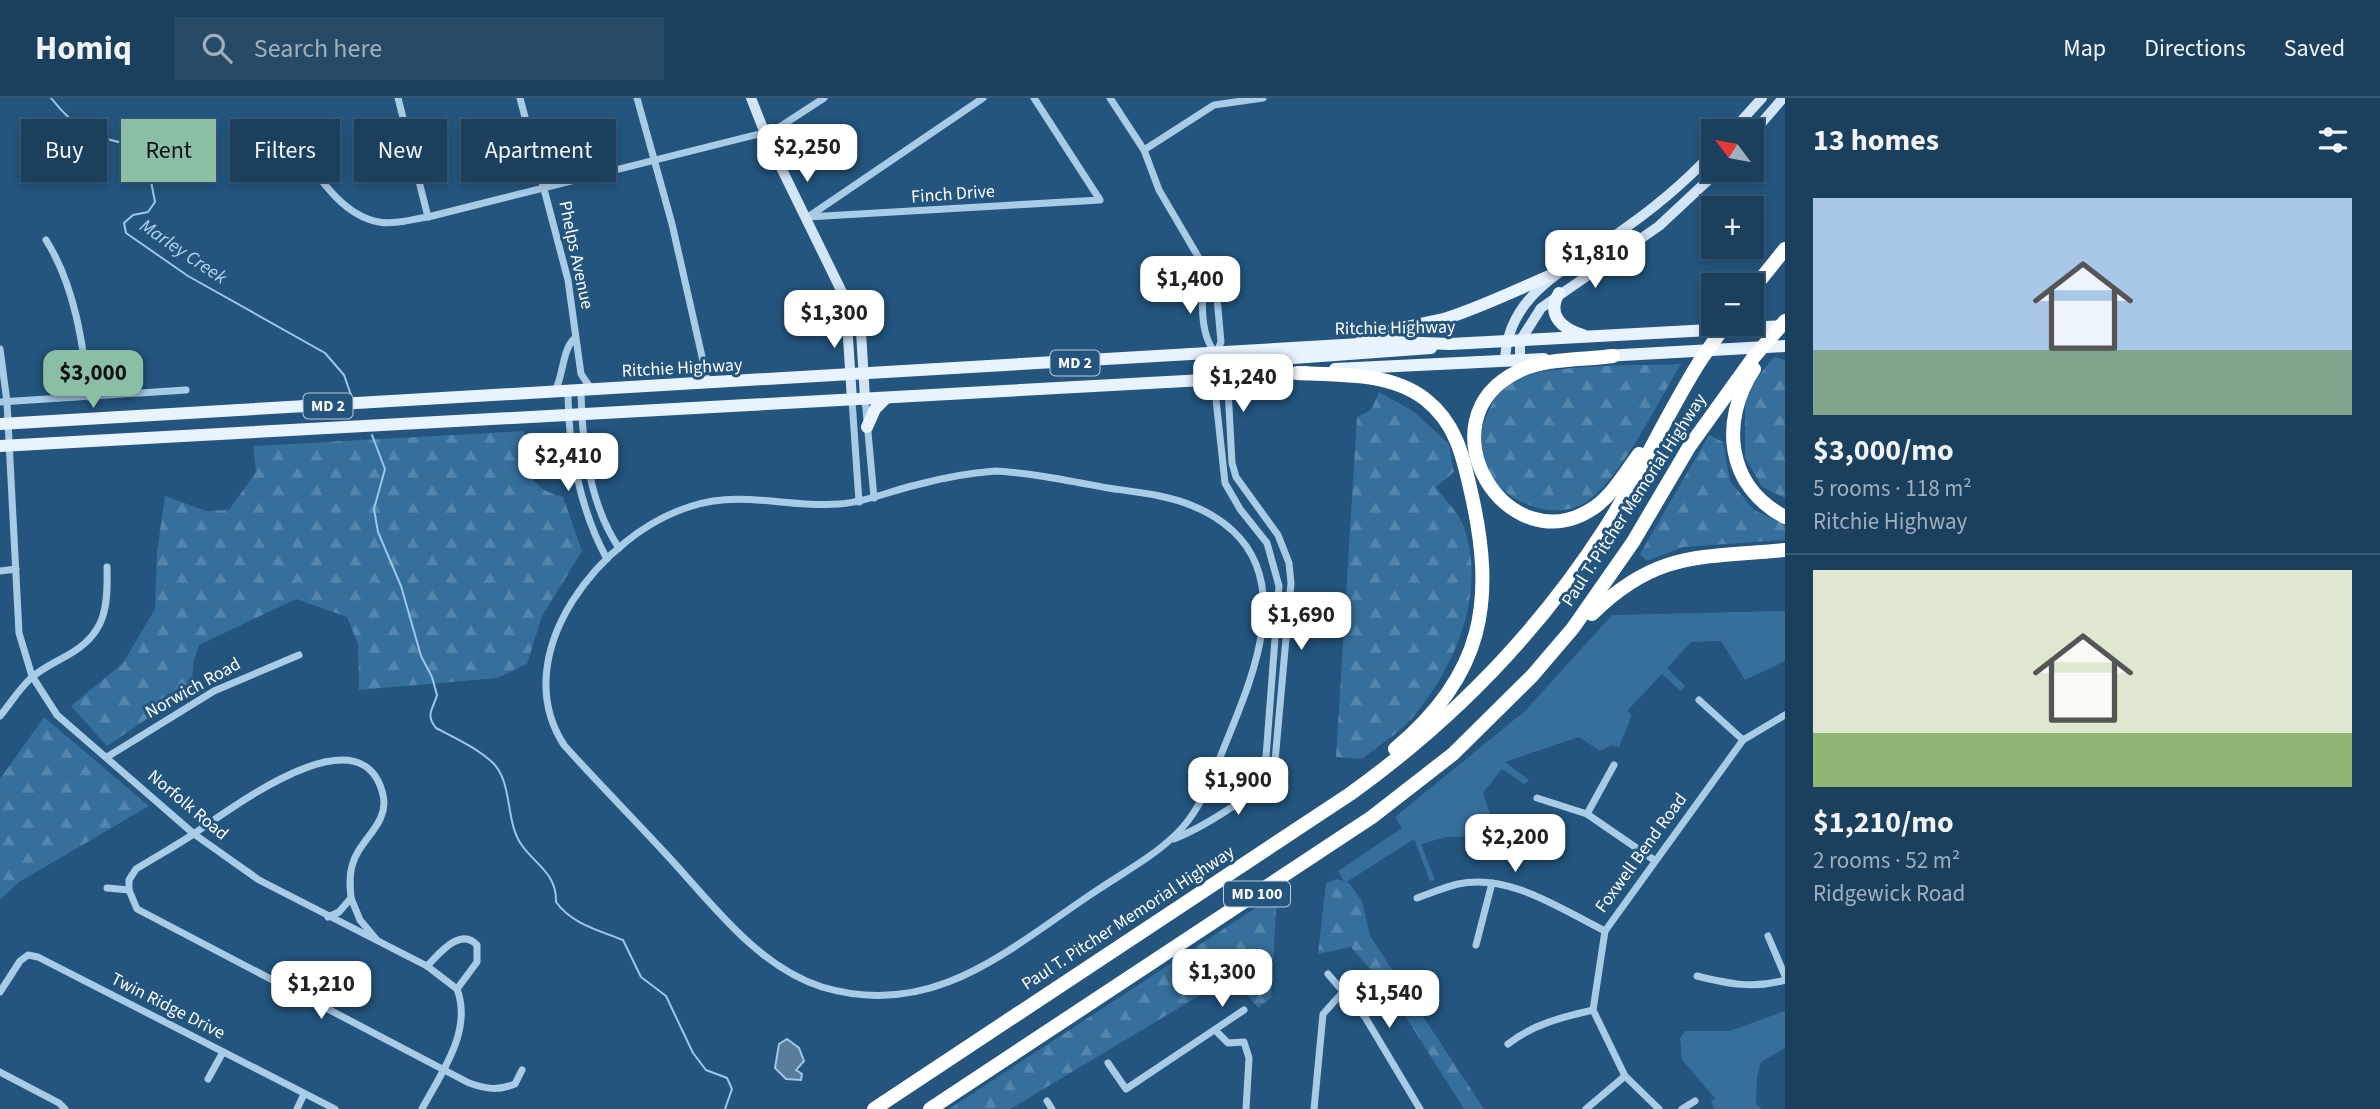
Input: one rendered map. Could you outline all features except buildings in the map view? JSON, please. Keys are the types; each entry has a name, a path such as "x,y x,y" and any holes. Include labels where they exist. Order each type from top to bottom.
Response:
{"highway":[{"path":"1764,276 1785,249"},
{"path":"1764,279 1785,257"},
{"name":"Paul T. Pitcher Memorial Highway","path":"930,1109 1412,788 1489,720 1558,646 1605,586 1689,447 1785,323"},
{"name":"Paul T. Pitcher Memorial Highway","path":"874,1109 1389,766 1466,700 1508,656 1555,600 1607,526 1679,395 1718,336"},
{"path":"1613,356 1520,370 1488,397 1476,424 1474,452 1481,474 1492,491 1515,510 1529,516 1555,520 1592,509 1614,488 1679,395"},
{"path":"1757,358 1738,403 1734,447 1743,480 1752,494 1785,517"},
{"path":"1289,835 1397,747 1439,706 1454,686 1475,639 1484,583 1479,528 1457,437 1448,422 1424,398 1391,381 1297,373"},
{"path":"1558,646 1623,587 1662,566 1709,554 1785,550"}],"main road":[{"path":"751,98 764,132 845,298 859,399"},
{"path":"1743,119 1762,98"},
{"path":"1764,120 1783,98"},
{"path":"1357,345 1369,335 1409,328 1475,308 1554,274 1611,238 1673,192 1701,164"},
{"path":"1520,360 1520,341 1536,315 1559,293 1615,260 1659,226 1706,182"},
{"path":"1505,361 1506,342 1523,304 1554,274"},
{"path":"1559,293 1554,306 1558,323 1570,331 1590,338"},
{"name":"Ritchie Highway","path":"4,424 1395,342 1450,344 1590,338 1785,323"},
{"path":"1219,379 1229,366 1237,362 1414,351 1450,344"},
{"name":"Ritchie Highway","path":"5,446 1785,346"},
{"path":"867,427 875,409 887,398"}],"street":[{"path":"398,98 428,217"},
{"name":"Phelps Avenue","path":"520,98 570,289 575,338 579,344 580,392"},
{"path":"637,98 708,384"},
{"path":"324,182 341,204 361,218 382,223 428,217 775,130 824,98"},
{"path":"807,217 983,98"},
{"name":"Finch Drive","path":"807,217 1100,200 1034,98"},
{"path":"1110,98 1144,150 1159,190 1205,267 1219,299 1221,342 1216,354 1219,379 1215,390 1225,483 1240,509 1267,543 1276,569 1280,599 1266,757 1252,773 1240,772 1217,762"},
{"path":"1144,150 1214,105 1263,98"},
{"path":"46,240 61,264 83,349 89,397"},
{"path":"1205,267 1202,289 1206,342 1216,354"},
{"name":"Phelps Avenue","path":"554,393 564,374 567,348 575,338"},
{"name":"Norfolk Road","path":"0,349 19,633 32,676 57,715 194,834 259,880 427,966 457,989"},
{"path":"1170,840 1195,810 1217,762 1257,657 1263,606 1260,577 1252,555 1241,539 1219,520 1175,500 1015,472 995,471 948,477 859,502 813,505 751,498 711,500 671,513 607,559 575,598 547,670 547,695 555,730 575,757 744,937 782,968 830,989 870,996 908,995 943,986 990,962 1170,840 1190,832 1254,789 1269,775 1275,761 1292,583 1289,563 1278,535 1236,477 1232,463 1228,389 1219,379"},
{"path":"4,402 186,390"},
{"path":"580,392 583,443 605,525 619,548"},
{"path":"580,392 568,416 574,461 592,526 607,559"},
{"path":"859,399 867,427 874,498"},
{"path":"859,399 859,502"},
{"path":"0,716 32,676 77,650 102,622 108,604 107,567"},
{"path":"0,571 16,569"},
{"name":"Norwich Road","path":"107,757 214,691 299,655"},
{"path":"1699,700 1743,740"},
{"name":"Foxwell Bend Road","path":"1593,1010 1605,931 1743,740 1785,715"},
{"path":"379,942 360,919 351,898 352,865 384,810 384,795 378,780 359,762 330,760 300,770 217,817 136,869 129,880 129,890 137,909 443,1069 489,1090 515,1084 522,1070"},
{"path":"1213,772 1249,783 1263,777 1275,761"},
{"path":"1587,814 1614,765"},
{"path":"1537,798 1587,814 1654,860"},
{"path":"1417,898 1458,884 1492,883 1529,894 1605,931"},
{"path":"1476,944 1492,883"},
{"path":"107,888 129,890"},
{"path":"328,917 339,912 351,898"},
{"path":"1697,976 1737,986 1762,986 1785,978 1769,936"},
{"path":"422,1109 443,1069 463,1020 457,989 477,962 479,952 472,939 462,938 453,942 427,966"},
{"name":"Twin Ridge Drive","path":"0,992 20,961 28,955 38,957 335,1109"},
{"path":"1328,974 1365,1017 1420,1109"},
{"path":"1314,1109 1322,1014 1343,992"},
{"path":"1108,1063 1126,1089 1244,1010"},
{"path":"1508,1044 1522,1033 1540,1025 1593,1010 1625,1076 1659,1109"},
{"path":"1215,1030 1228,1043 1244,1042 1249,1058 1245,1109"},
{"path":"208,1079 223,1052"},
{"path":"0,1072 59,1103 65,1109"},
{"path":"1586,1109 1625,1076"},
{"path":"297,1109 304,1094"},
{"path":"1682,1109 1695,1101"}],"green space":[{"path":"1774,357 1785,360 1785,498 1762,487 1745,457 1745,400 1757,378"},
{"path":"1681,364 1618,469 1593,497 1577,507 1541,509 1523,503 1507,493 1493,479 1484,464 1480,446 1484,423 1495,398 1512,381 1527,375 1569,368"},
{"path":"1379,392 1413,411 1449,444 1454,472 1436,487 1464,527 1472,577 1469,603 1463,628 1442,676 1412,718 1362,759 1336,757 1357,417 1371,410"},
{"path":"524,431 530,473 541,487 563,497 582,551 542,616 527,664 497,678 359,690 358,644 347,617 296,599 199,645 194,660 191,689 107,746 71,706 123,663 155,609 157,552 165,496 206,511 229,510 256,472 253,446"},
{"path":"1709,435 1723,442 1730,481 1754,510 1785,524 1785,540 1683,547 1647,561 1640,554"},
{"path":"1785,611 1785,661 1745,680 1721,641 1691,642 1667,668 1685,686 1681,691 1662,674 1627,711 1632,715 1619,747 1612,745 1600,751 1579,737 1505,762 1529,780 1524,784 1502,769 1483,793 1498,836 1446,837 1421,844 1435,880 1430,881 1414,839 1345,883 1338,871 1402,828 1395,817 1526,710 1612,615"},
{"path":"44,717 149,806 19,882 0,900 0,779"},
{"path":"1337,879 1349,883 1362,901 1370,936 1484,1109 1464,1109 1392,995 1351,947 1318,954 1326,883"},
{"path":"1277,894 1271,998 1258,1008 1232,976 1010,1109 949,1109"},
{"path":"1785,1011 1785,1048 1761,1062 1757,1077 1756,1104 1761,1109 1714,1109 1711,1101 1715,1098 1682,1060 1680,1038 1685,1031 1730,1031"}],"shaded area":[{"path":"787,1039 799,1048 804,1061 796,1070 802,1074 801,1080 786,1079 775,1068 779,1044"}],"waterway":[{"name":"Marley Creek","path":"51,98 78,126 97,136 134,145 148,166 155,202 148,212 133,215 124,223 126,233 188,276 325,353 344,375 351,395"},
{"path":"372,435 385,469 374,509 378,532 401,586 421,656 432,677 437,695 431,712 433,723 436,728 480,752 499,770 516,835 549,876 556,902 562,910 578,921 623,940 641,977 666,996 693,1053 706,1070 727,1078 732,1089 725,1109"}]}
